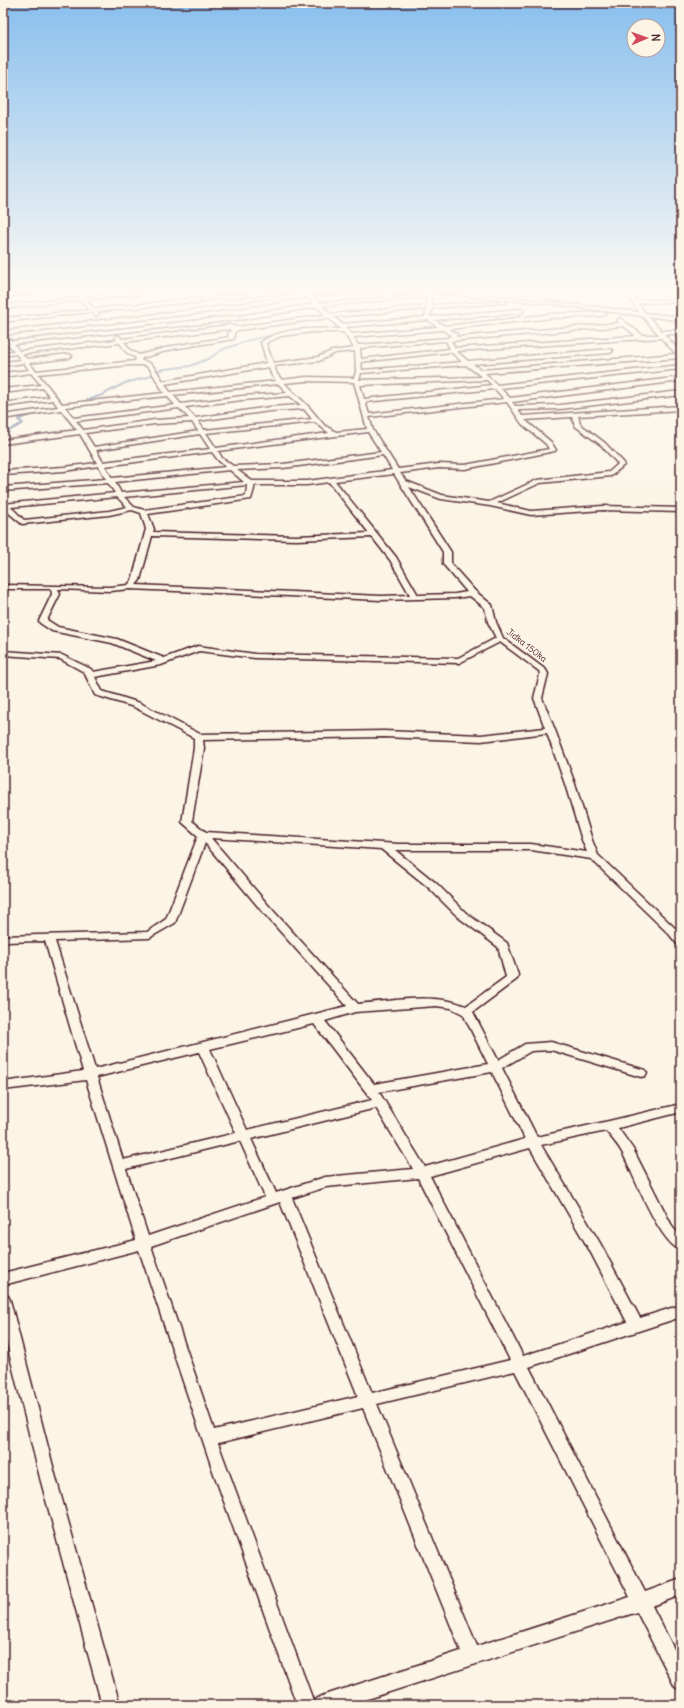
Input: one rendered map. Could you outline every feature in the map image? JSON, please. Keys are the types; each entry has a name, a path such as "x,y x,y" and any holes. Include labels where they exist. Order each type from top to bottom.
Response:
{"street":[{"path":"30,369 81,431 119,495 132,508 144,512 249,498 252,489 250,483 220,459 194,420 168,394 152,369"},
{"path":"3,375 62,369"},
{"path":"161,383 248,369"},
{"path":"272,369 286,390 306,408 322,426 334,434"},
{"path":"356,382 359,369"},
{"path":"359,372 399,369"},
{"path":"5,506 250,483 307,483 439,466 465,467 553,450 549,443 524,423 509,401 496,386 476,369"},
{"path":"480,372 518,369"},
{"path":"362,401 664,369"},
{"path":"3,417 61,407 281,381 306,379 356,382 488,378"},
{"path":"366,416 509,401 681,379"},
{"name":"Jidka 150ka","path":"356,382 370,430 447,552 447,564 472,593 489,606 492,622 500,639 542,670 544,674 538,695 570,784 587,840 594,856 673,932 681,942"},
{"path":"3,391 45,386"},
{"path":"72,420 242,398 291,394"},
{"path":"514,408 560,407 681,394"},
{"path":"3,405 54,398"},
{"path":"3,442 155,422 194,420 262,410 306,408"},
{"path":"521,418 681,408"},
{"path":"490,504 539,481 611,474 622,464 603,444 577,425 575,415"},
{"path":"92,449 202,432 317,420"},
{"path":"3,473 64,469 101,463 370,430"},
{"path":"3,489 62,486 231,468 283,466 385,453"},
{"path":"330,480 393,559 416,598"},
{"path":"402,482 441,497 490,504 531,513 603,508 681,510"},
{"path":"5,506 22,522 109,513 132,508"},
{"path":"130,587 136,580 150,529 144,512"},
{"path":"149,534 296,538 374,535"},
{"path":"3,587 110,589 130,587 416,598 454,596 472,593"},
{"path":"54,587 56,594 43,620 55,629 114,641 164,660"},
{"path":"90,675 164,660 198,648 255,656 459,661 500,639"},
{"path":"3,653 62,657 88,671 98,693 137,705 198,737 384,734 481,738 551,730"},
{"path":"198,737 199,748 187,822 203,835 265,908 355,1008"},
{"path":"203,835 384,846 530,847 594,856"},
{"path":"3,939 149,935 171,921 203,835"},
{"path":"384,846 432,886 462,916 503,945 512,975 511,979 467,1011"},
{"path":"49,938 143,1243 209,1438 306,1705"},
{"path":"3,1086 90,1075 203,1048 355,1008 436,1002 453,1005 467,1011 533,1142 594,1247 636,1326"},
{"path":"317,1019 371,1090 422,1173 681,1681"},
{"path":"371,1090 495,1067 530,1047 551,1046 641,1073"},
{"path":"203,1048 243,1135 278,1197 368,1401 472,1656"},
{"path":"119,1166 379,1103"},
{"path":"3,1279 143,1243 325,1182 422,1173 533,1142 609,1126 681,1108"},
{"path":"609,1126 626,1149 668,1232 681,1245"},
{"path":"3,1300 48,1478 111,1705"},
{"path":"209,1438 519,1364 681,1311"},
{"path":"322,1705 640,1602 681,1587"}],"waterway":[{"path":"62,409 102,395 125,383 148,377 158,370 168,369"},
{"path":"3,434 23,423 18,420 24,417 46,412"}]}
